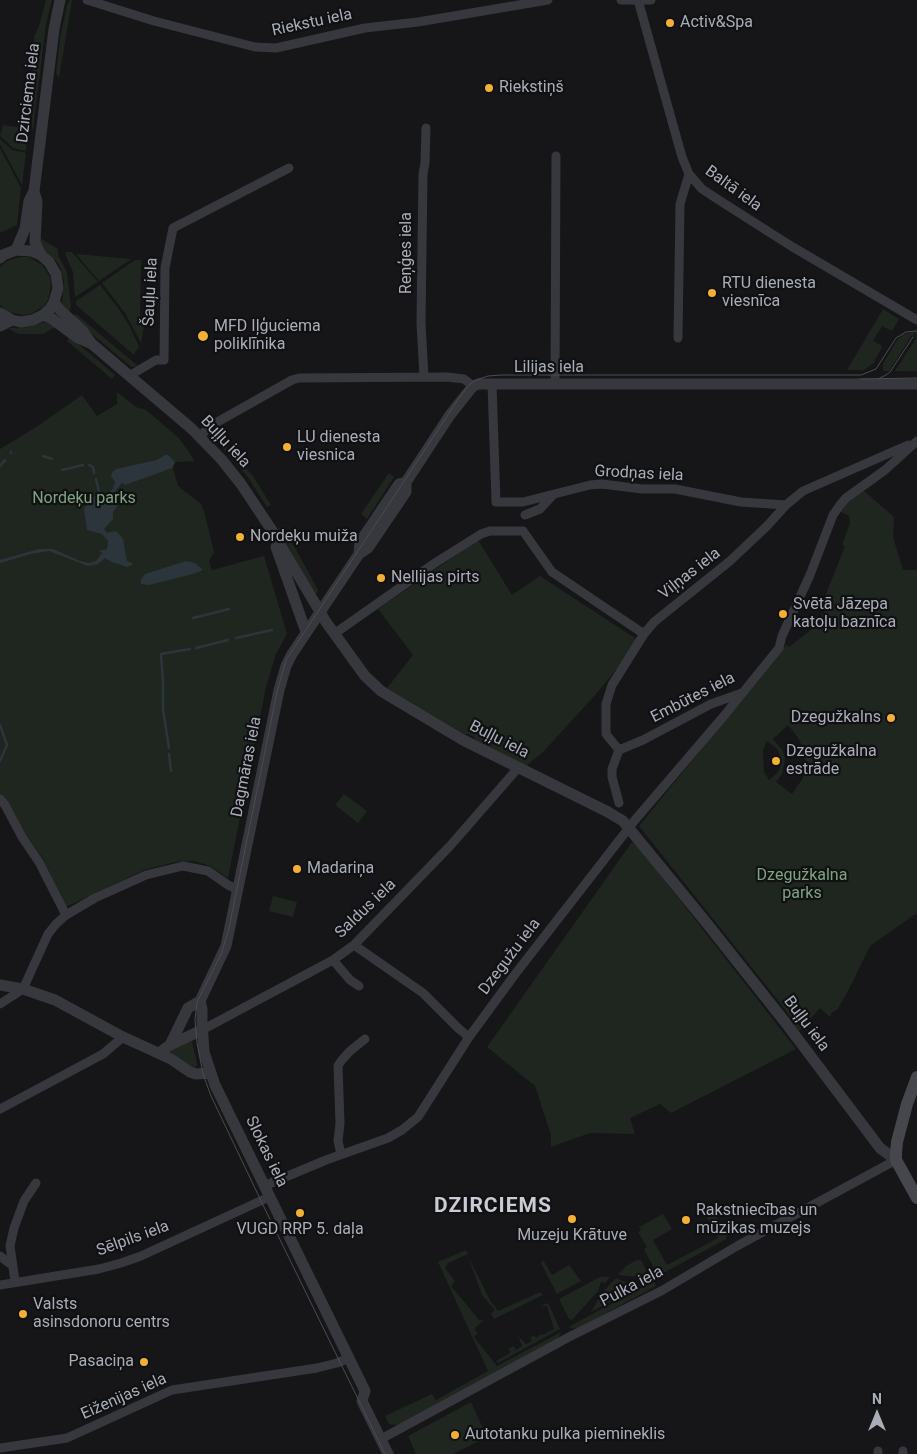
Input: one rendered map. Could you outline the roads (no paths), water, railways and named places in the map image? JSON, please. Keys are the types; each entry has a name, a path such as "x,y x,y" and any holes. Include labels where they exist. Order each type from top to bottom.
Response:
{"main road":[{"path":"917,1077 907,1104 897,1142 896,1160 917,1198"}],"street":[{"name":"Dzirciema iela","path":"16,250 24,229 29,201 34,191 54,29 60,0"},
{"name":"Riekstu iela","path":"88,0 154,21 255,48 276,48 366,28 418,22 548,0"},
{"path":"621,0 651,0"},
{"name":"Baltā iela","path":"638,0 679,149 689,174 702,189 833,271 917,320"},
{"name":"Reņģes iela","path":"424,377 421,323 423,174 426,128"},
{"path":"555,384 556,156"},
{"name":"Šauļu iela","path":"130,376 156,360 164,360 165,268 172,228 289,168"},
{"path":"678,338 680,204 689,174"},
{"name":"Dzirciema iela","path":"34,191 37,202 35,242 41,255"},
{"path":"0,313 12,320 21,322 33,320 43,315 54,302 58,288 56,274 49,262 41,255 31,251 16,250 1,255"},
{"name":"Buļļu iela","path":"54,302 82,330 92,344 200,436 241,484 271,529 334,634 365,676 381,691 463,740 623,821 785,1022 880,1148 896,1160"},
{"name":"Buļļu iela","path":"43,315 52,318 78,338 92,344"},
{"path":"0,326 12,320"},
{"name":"Lilijas iela","path":"200,436 212,426 292,380 299,378 457,378 464,379 472,386 492,384 917,384"},
{"path":"492,384 496,502 523,502 552,496"},
{"name":"Dagmāras iela","path":"159,1053 170,1045 188,1008 200,1001 226,946 281,680 292,654 359,554 368,548 406,492 406,482 450,415 472,386"},
{"name":"Viļņas iela","path":"619,750 606,734 606,704 612,685 644,634 666,612 730,562 786,505 803,491 915,442"},
{"name":"Embūtes iela","path":"619,750 644,740 711,704 744,692 779,648 780,641 810,575 833,516 840,505 846,498 885,470 915,442"},
{"name":"Grodņas iela","path":"524,515 540,509 552,496 590,485 602,484 642,489 675,489 741,502 786,505"},
{"path":"523,502 523,531 552,572 644,634"},
{"path":"271,529 278,555 306,632"},
{"path":"334,634 481,534 490,531 523,531"},
{"name":"Dzegužu iela","path":"267,1192 341,1154 388,1138 418,1117 469,1037 516,973 629,828 744,692"},
{"path":"619,750 612,769 612,777 619,803"},
{"name":"Saldus iela","path":"202,1030 333,960 354,945 450,846 518,768"},
{"path":"0,799 39,862 66,915"},
{"path":"0,1004 23,989 48,934 56,924 66,915 120,885 175,867 202,868 238,890"},
{"path":"354,945 423,993 458,1029 469,1037"},
{"path":"333,960 350,980 359,986"},
{"path":"0,985 23,989 55,1000 123,1037 159,1053 190,1072 196,1074 211,1073"},
{"name":"Dagmāras iela","path":"200,1001 204,1052 211,1073"},
{"path":"170,1045 202,1030"},
{"path":"0,1109 103,1054 123,1037"},
{"path":"341,1154 338,1141 340,1123 338,1066 340,1061 365,1039"},
{"name":"Slokas iela","path":"211,1073 218,1091 365,1391 362,1401 388,1454"},
{"name":"Pulka iela","path":"381,1439 564,1340 662,1290 737,1246 896,1160"},
{"path":"15,1281 10,1246 14,1228 27,1196 36,1184"},
{"name":"Sēlpils iela","path":"0,1285 15,1281 99,1269 121,1263 141,1256 267,1192"},
{"path":"0,1256 12,1266"},
{"name":"Eiženijas iela","path":"0,1448 67,1438 176,1388 317,1368 349,1358"}],"waterway":[{"path":"43,456 52,459"},
{"path":"0,466 5,460"},
{"path":"62,470 83,465"},
{"path":"89,465 93,467 94,473"},
{"path":"96,479 99,492"},
{"path":"193,618 229,609"},
{"path":"236,638 272,630"},
{"path":"196,648 228,640"},
{"path":"169,748 163,710 161,654 190,649"},
{"path":"0,725 7,745 0,761"},
{"path":"169,754 171,771"}],"tram line":[{"path":"385,1454 211,1096 203,1074 197,1043 195,1020 197,1002 222,952 229,928 277,692 286,660 459,398 470,384 476,380 488,376 502,375 861,375 876,369 896,338 906,332 917,331"},
{"path":"878,379 890,372 913,337"},
{"path":"860,379 917,378"}],"place":[{"name":"Activ&Spa","path":"670,23"},
{"name":"Riekstiņš","path":"489,88"},
{"name":"RTU dienesta viesnīca","path":"712,293"},
{"name":"MFD Iļģuciema poliklīnika","path":"203,336"},
{"name":"LU dienesta viesnica","path":"287,447"},
{"name":"Nordeķu muiža","path":"240,537"},
{"name":"Nellijas pirts","path":"381,578"},
{"name":"Svētā Jāzepa katoļu baznīca","path":"783,614"},
{"name":"Dzegužkalns","path":"891,718"},
{"name":"Dzegužkalna estrāde","path":"776,761"},
{"name":"Madariņa","path":"297,869"},
{"name":"VUGD RRP 5. daļa","path":"300,1213"},
{"name":"Muzeju Krātuve","path":"572,1219"},
{"name":"Rakstniecības un mūzikas muzejs","path":"686,1220"},
{"name":"Valsts asinsdonoru centrs","path":"23,1314"},
{"name":"Pasaciņa","path":"144,1362"},
{"name":"Autotanku pulka piemineklis","path":"455,1435"}],"district":[{"name":"DZIRCIEMS","path":"493,1207"}],"park label":[{"name":"Nordeķu parks","path":"84,499"},
{"name":"Dzegužkalna parks","path":"802,885"}]}
